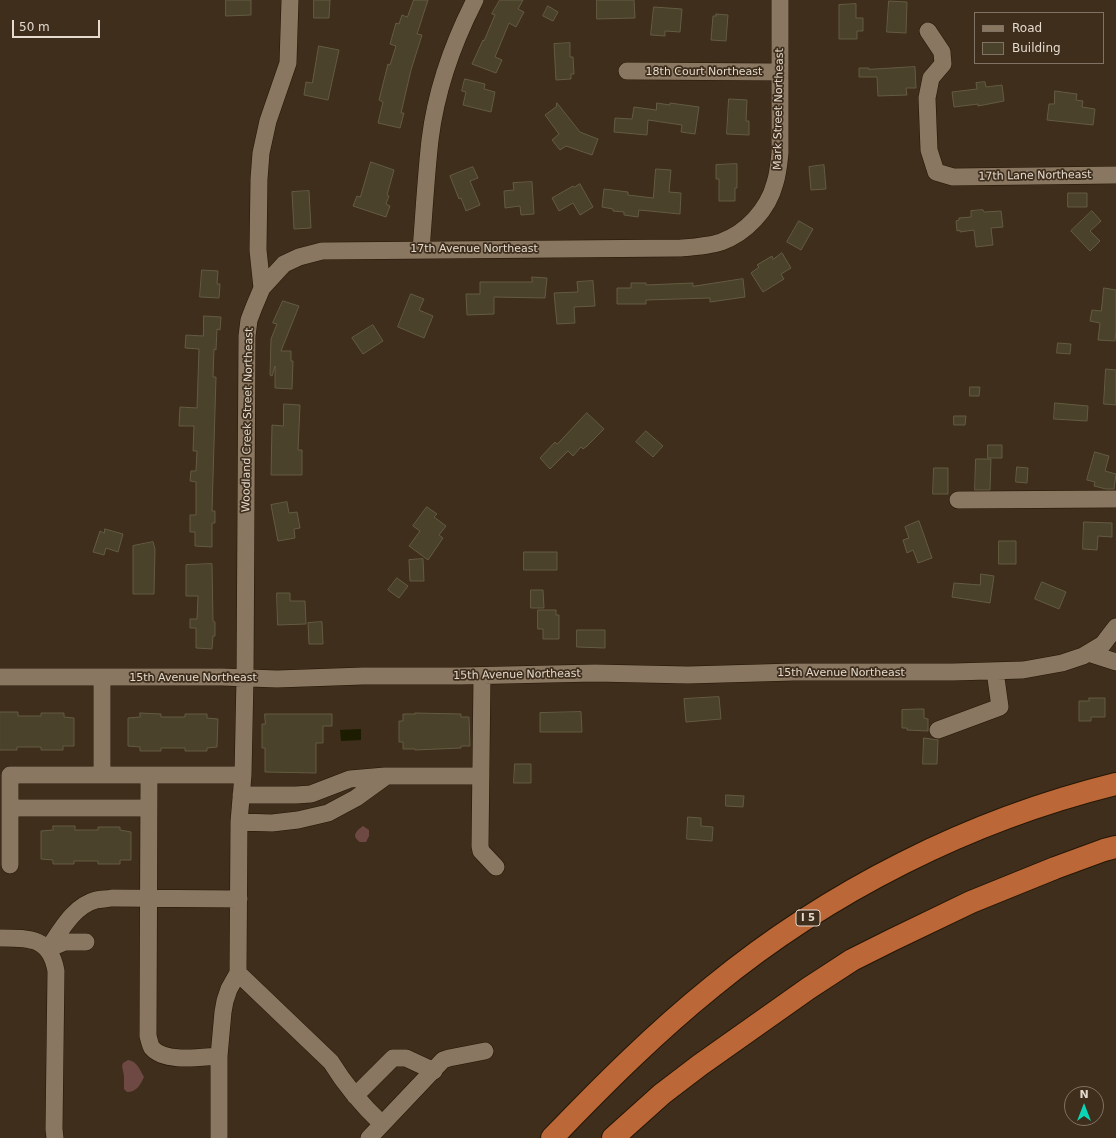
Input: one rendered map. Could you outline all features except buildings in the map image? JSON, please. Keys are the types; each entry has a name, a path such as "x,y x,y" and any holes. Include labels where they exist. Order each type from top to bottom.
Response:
{"highway":[{"name":"I 5","path":"552,1138 611,1078 678,1015 750,957 827,906 868,882 952,840 995,822 1040,806 1116,784"},
{"path":"613,1138 662,1094 700,1065 809,988 852,960 971,902 1055,868 1104,850 1116,848"}],"street":[{"name":"Woodland Creek Street Northeast","path":"238,972 239,822 245,678 248,336 254,306 262,288 258,250 260,166 268,121 288,63 290,0"},
{"path":"421,250 430,138 438,99 445,72 456,42 475,0"},
{"name":"Mark Street Northeast","path":"698,247 720,242 744,230 757,216 772,194 778,175 780,153 780,0"},
{"name":"17th Lane Northeast","path":"928,31 942,52 943,64 931,78 927,98 930,150 936,172 953,176 1116,175"},
{"name":"18th Court Northeast","path":"628,71 780,72"},
{"name":"17th Avenue Northeast","path":"262,288 284,264 299,257 322,250 698,247"},
{"path":"958,500 1116,499"},
{"name":"15th Avenue Northeast","path":"0,677 277,679 363,676 595,674 688,675 794,672 995,671 1034,669 1062,664 1088,653 1103,644 1116,627"},
{"path":"1088,653 1116,662"},
{"path":"938,730 1000,707 995,671"},
{"path":"482,676 481,851 496,867"},
{"path":"102,677 102,775"},
{"path":"10,865 10,775 242,775"},
{"path":"149,775 148,1036 152,1047 164,1056 180,1058 219,1056"},
{"path":"241,795 311,794 350,779 385,776 481,776"},
{"path":"239,822 278,822 298,820 328,813 356,798 385,776"},
{"path":"10,808 149,808"},
{"path":"48,949 65,924 81,907 95,900 112,898 238,899"},
{"path":"0,938 23,938 34,940 48,949 52,956 56,971 55,1138"},
{"path":"48,949 65,942 86,942"},
{"path":"219,1138 219,1056 225,1000 238,972 331,1062 341,1079 382,1124"},
{"path":"369,1138 443,1060 485,1051"},
{"path":"355,1096 393,1058 406,1058 434,1071"}],"shaded area":[{"path":"361,729 361,740 341,741 340,730"},
{"path":"363,826 369,830 369,836 366,842 360,842 355,836 358,830"},
{"path":"128,1060 136,1064 144,1077 140,1085 130,1092 127,1092 124,1089 122,1066 123,1063"}]}
